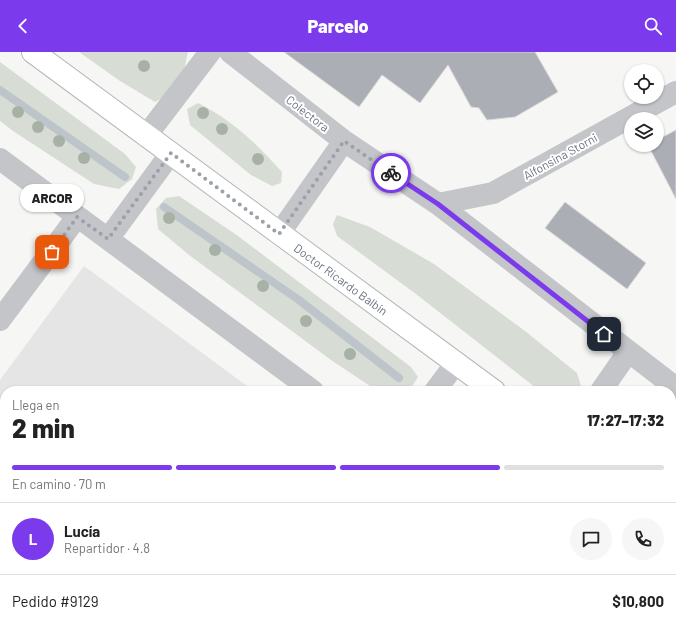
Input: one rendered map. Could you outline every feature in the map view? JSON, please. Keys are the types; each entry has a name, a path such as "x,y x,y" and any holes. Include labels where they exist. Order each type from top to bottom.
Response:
{"main road":[{"name":"Doctor Ricardo Balbín","path":"33,52 487,386"}],"street":[{"path":"146,136 210,52"},
{"name":"Colectora","path":"230,52 344,141 438,204 673,386"},
{"name":"Alfonsina Storni","path":"438,204 493,193 676,92"},
{"path":"279,234 344,141"},
{"path":"108,239 171,153"},
{"path":"0,159 306,386"},
{"path":"0,320 77,217"},
{"path":"604,386 628,352"},
{"path":"439,386 456,363"}],"shaded area":[{"path":"79,52 188,52 184,70 174,92 155,102 120,81"},
{"path":"0,62 125,154 136,167 132,179 119,189 94,184 0,121"},
{"path":"198,103 222,117 254,143 282,172 281,183 272,186 251,175 190,125 187,109"},
{"path":"179,196 238,236 411,367 418,377 412,386 370,386 331,360 189,255 158,229 156,209 166,198"},
{"path":"337,215 370,227 434,264 525,331 577,373 581,386 534,386 416,294 337,236 333,224"},
{"path":"84,266 247,386 0,386 0,380"}],"building":[{"path":"284,52 535,52 558,92 515,117 487,120 479,108 471,107 448,65 420,103 382,75 359,107"},
{"path":"676,130 676,199 652,152 664,152 664,136"},
{"path":"565,202 646,263 627,289 545,228"}],"waterway":[{"path":"0,90 125,177"},
{"path":"164,207 299,300 399,378"}],"way so far":[{"path":"52,252 77,217 108,239 171,153 279,234 344,141 391,173"}],"place":[{"name":"ARCOR","path":"52,252"}],"route":[{"path":"391,173 438,204 604,334"}]}
